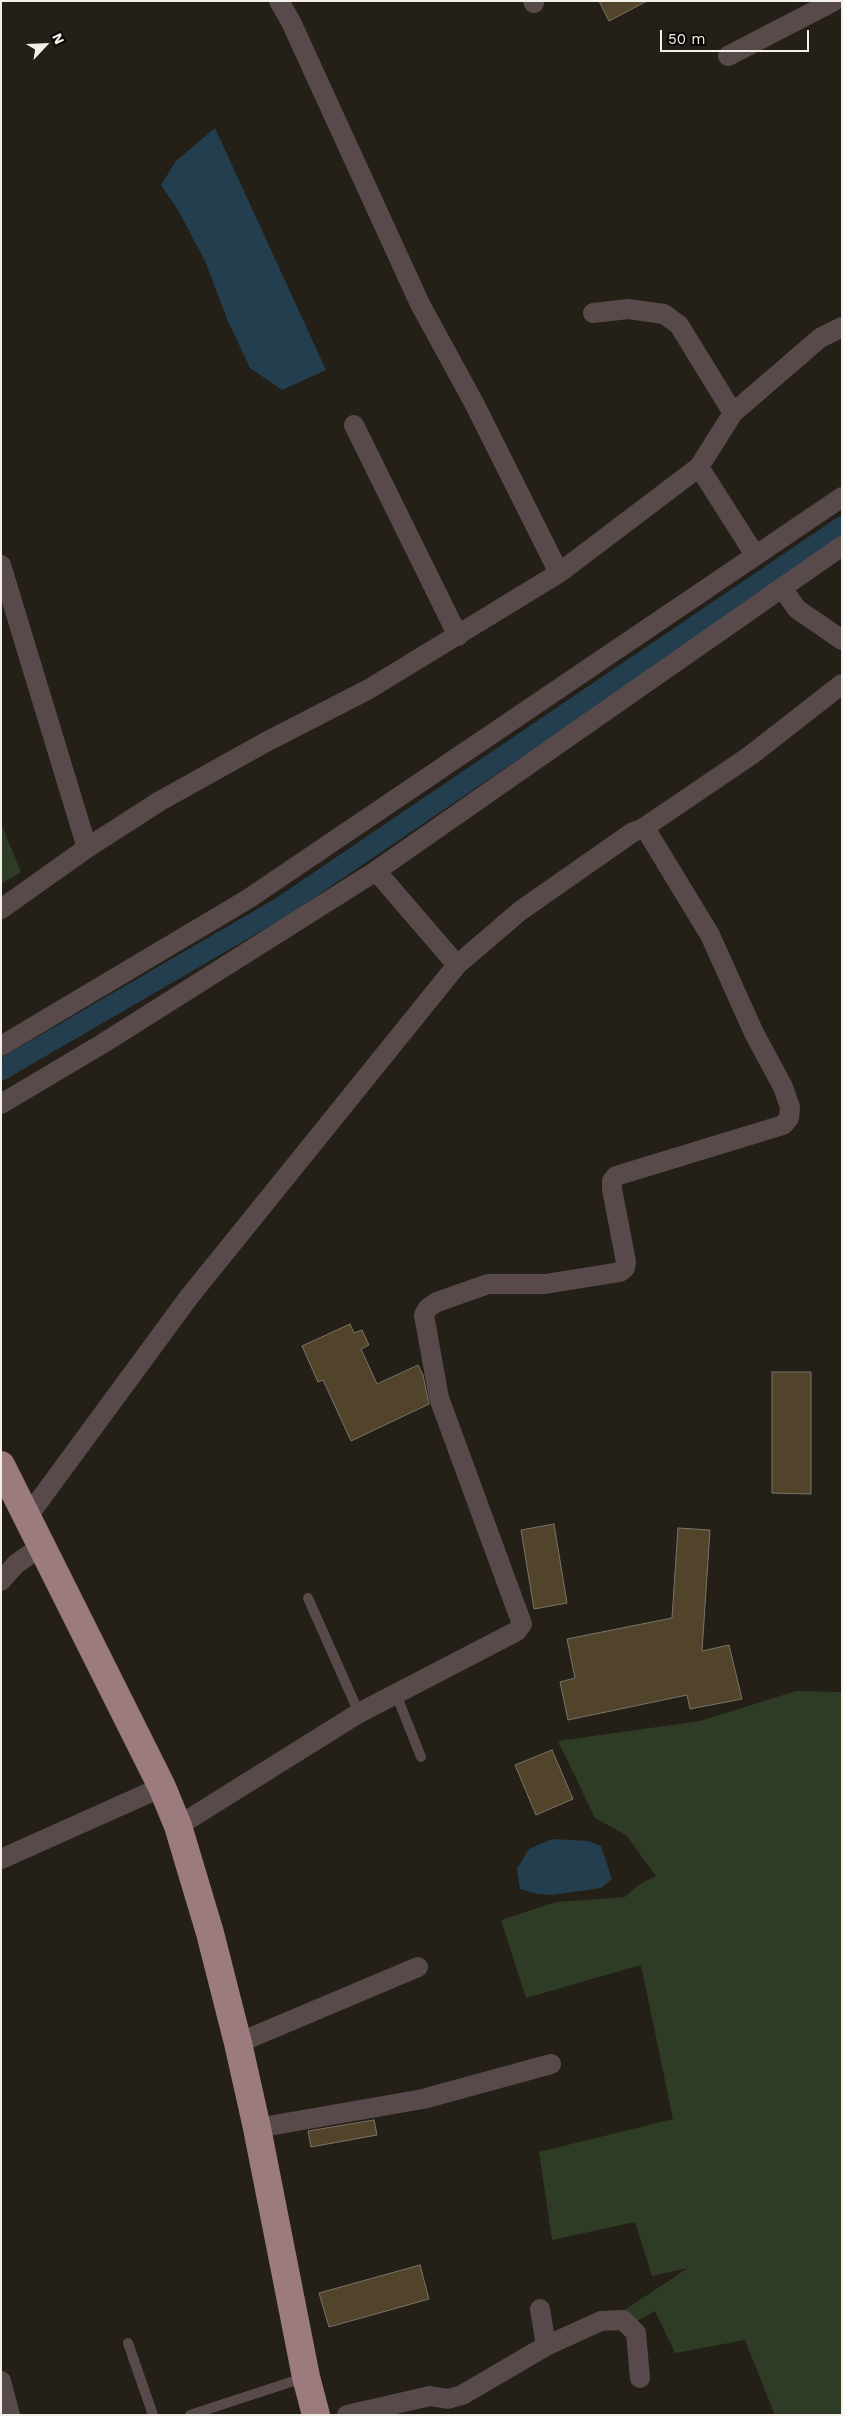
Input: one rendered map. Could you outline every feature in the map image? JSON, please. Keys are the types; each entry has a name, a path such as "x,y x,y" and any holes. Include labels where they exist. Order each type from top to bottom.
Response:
{"highway":[{"path":"1,1465 43,1545 162,1787 178,1826 210,1933 238,2044 257,2128 306,2377 316,2415"}],"street":[{"path":"279,1 291,22 420,304 474,403 560,573"},
{"path":"728,56 834,1"},
{"path":"593,313 628,309 664,314 679,325 733,413"},
{"path":"1,910 87,848 160,801 266,742 369,689 560,573 699,467 733,413 820,338 842,327"},
{"path":"354,425 458,636"},
{"path":"699,467 755,555"},
{"path":"1,1046 248,899 842,498"},
{"path":"1,1104 102,1044 376,871 842,546"},
{"path":"1,565 87,848"},
{"path":"782,588 798,609 842,640"},
{"path":"28,1516 189,1297 457,965 520,910 633,832 642,829 750,755 842,684"},
{"path":"178,1826 359,1713 518,1632 522,1624 439,1398 424,1315 428,1308 437,1302 488,1284 545,1284 620,1272 626,1268 626,1262 612,1189 612,1181 616,1176 783,1125 789,1118 790,1107 783,1086 754,1033 710,935 648,833 642,829"},
{"path":"376,871 457,965"},
{"path":"1,1581 16,1564 43,1545"},
{"path":"1,1859 162,1787"},
{"path":"238,2044 418,1967"},
{"path":"257,2128 423,2099 551,2064"},
{"path":"540,2309 546,2346"},
{"path":"347,2415 430,2396 448,2399 462,2396 546,2346 601,2321 623,2320 636,2333 640,2378"},
{"path":"1,2381 10,2415"}],"lane":[{"path":"308,1598 359,1713"},
{"path":"396,1694 420,1757"},
{"path":"128,2343 153,2415"},
{"path":"190,2415 306,2377"}],"green space":[{"path":"1,823 21,872 1,884"},
{"path":"796,1691 842,1692 842,2415 775,2415 745,2340 675,2353 655,2311 620,2331 605,2323 688,2268 652,2276 635,2222 552,2240 539,2152 673,2119 641,1965 526,1998 501,1920 556,1902 625,1897 638,1885 656,1876 626,1835 595,1818 558,1741 700,1721"}],"water":[{"path":"215,128 326,370 282,390 250,368 227,319 205,261 178,210 161,185 176,161"},
{"path":"552,1839 588,1841 601,1846 612,1879 601,1888 552,1895 537,1894 520,1889 517,1869 529,1849"}],"building":[{"path":"599,1 647,1 609,21"},
{"path":"350,1324 354,1333 362,1330 369,1345 361,1349 377,1384 418,1365 423,1375 429,1404 351,1441 323,1380 318,1382 302,1346"},
{"path":"772,1372 811,1372 811,1494 772,1493"},
{"path":"554,1524 567,1603 534,1609 521,1530"},
{"path":"678,1528 710,1530 702,1651 729,1645 742,1699 690,1709 687,1695 568,1720 560,1682 575,1678 567,1639 672,1618"},
{"path":"552,1750 573,1799 536,1815 515,1765"},
{"path":"374,2120 377,2135 311,2147 308,2131"},
{"path":"420,2265 429,2299 329,2327 319,2293"}],"waterway":[{"path":"1,1070 280,908 842,527"}]}
